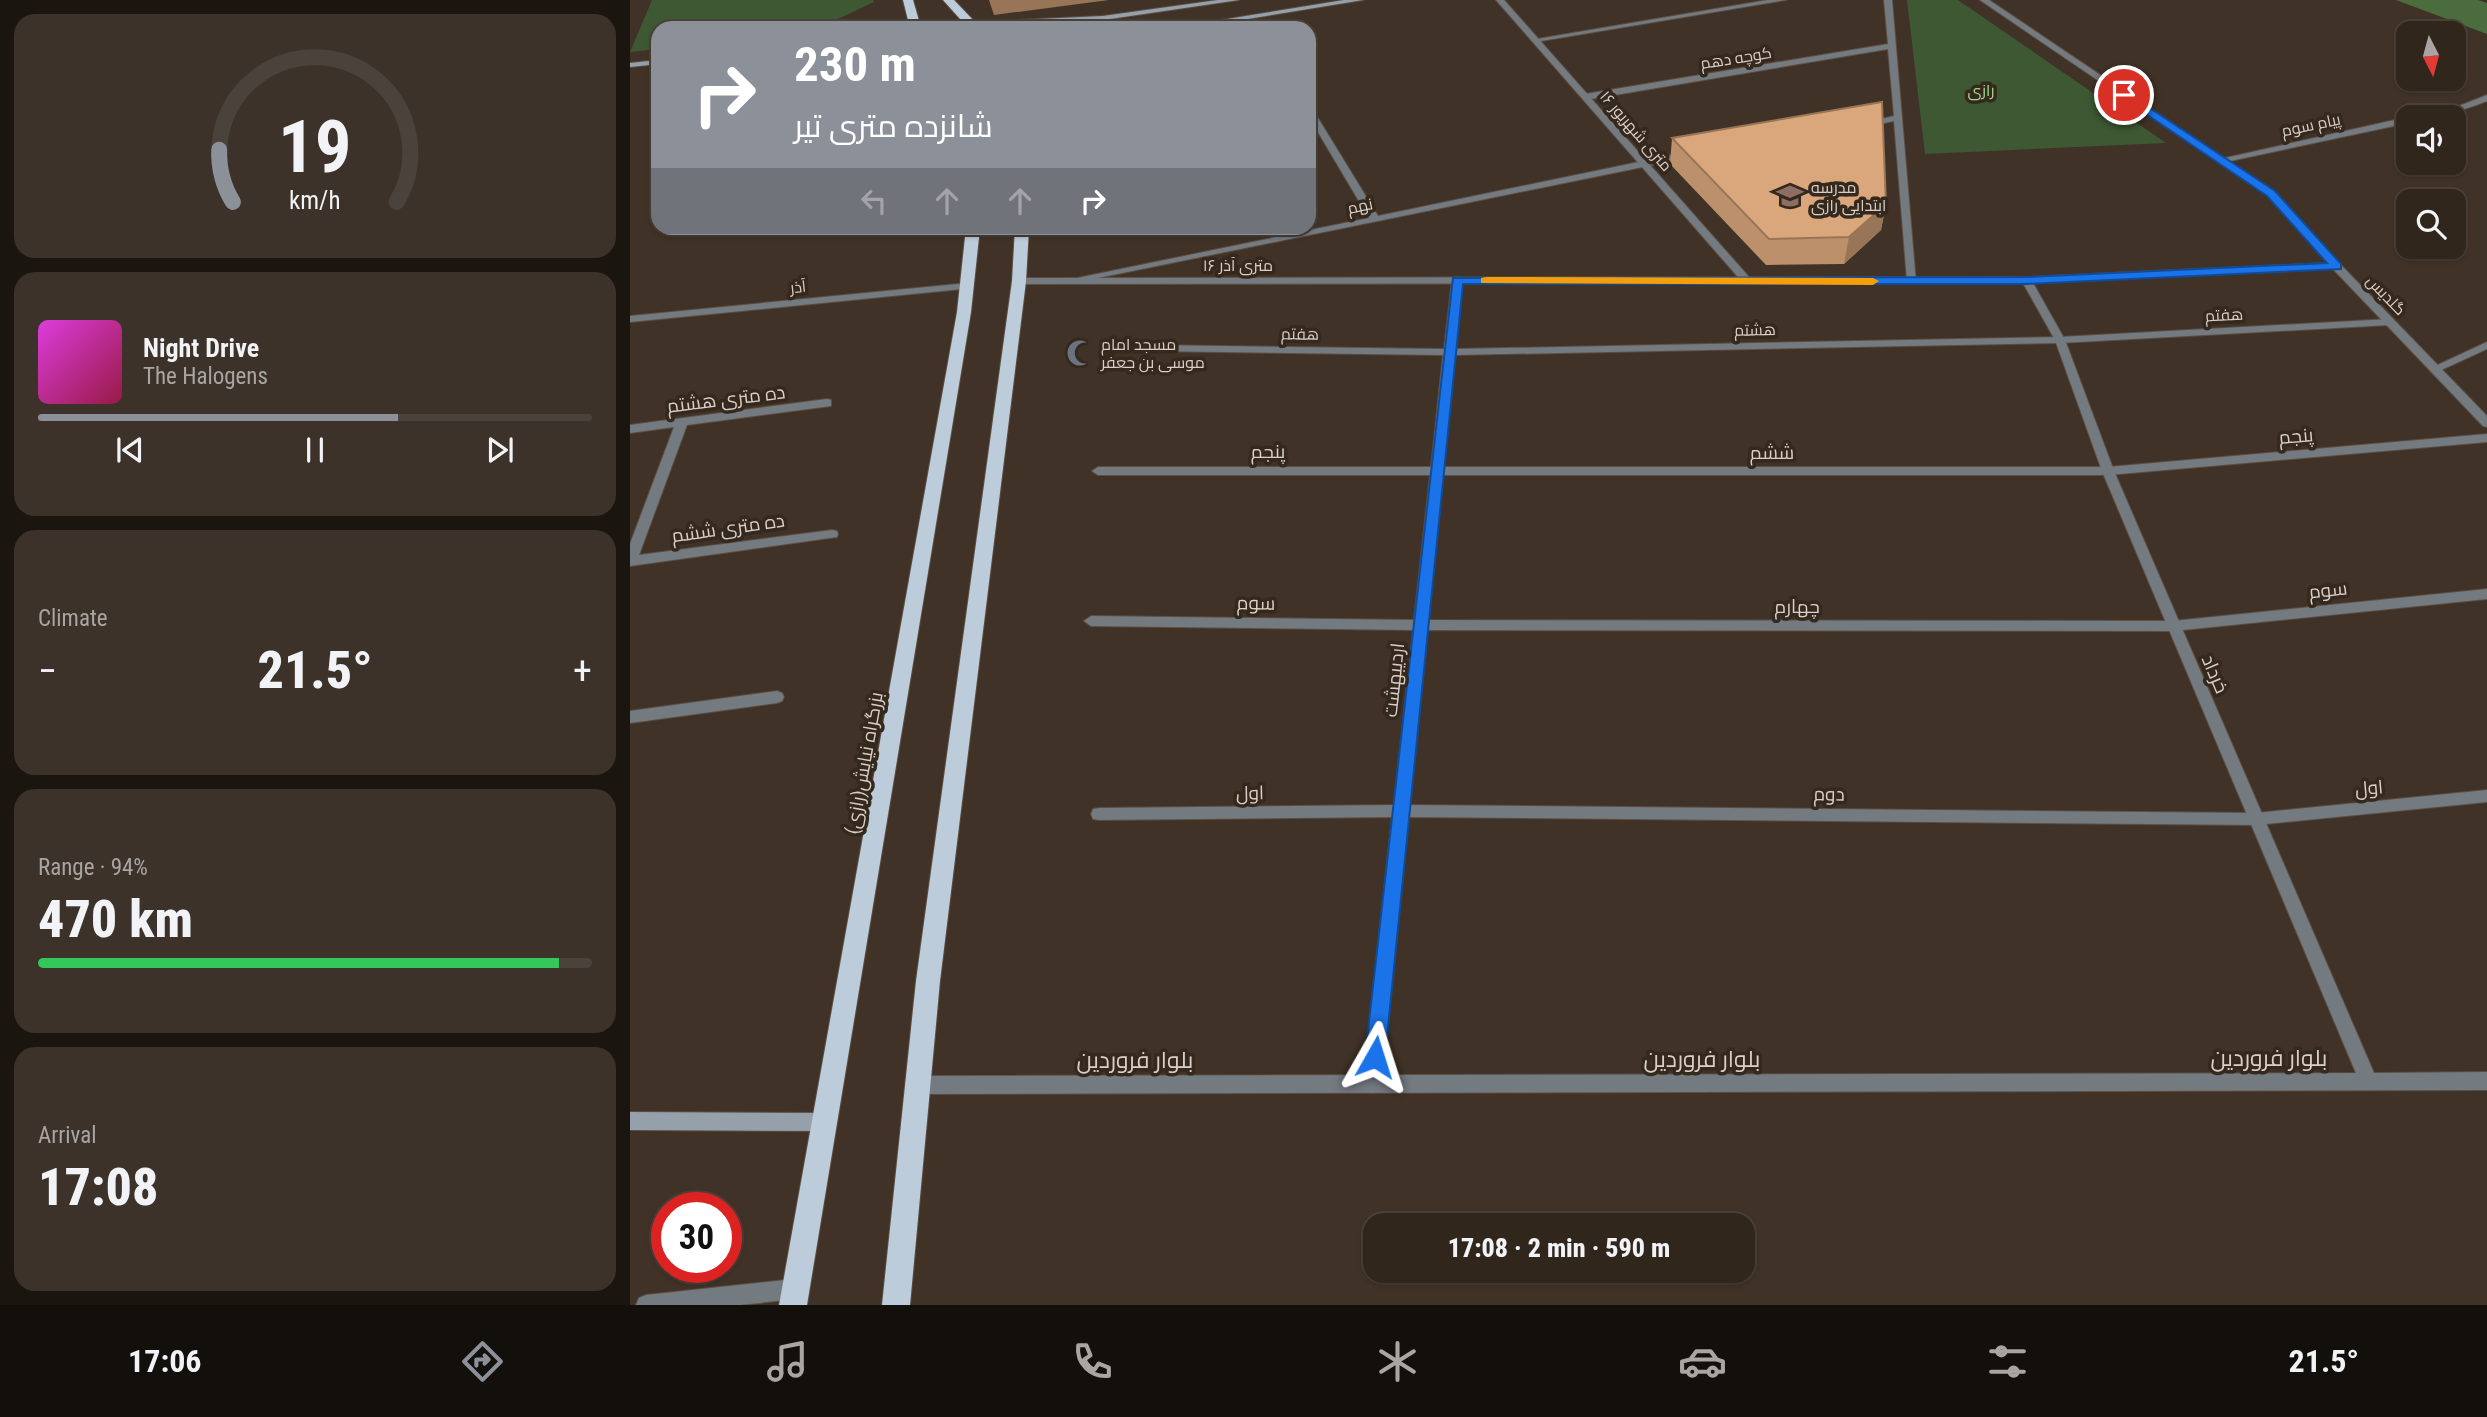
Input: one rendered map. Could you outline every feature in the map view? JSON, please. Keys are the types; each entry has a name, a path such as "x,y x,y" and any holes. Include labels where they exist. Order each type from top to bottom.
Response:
{"highway":[{"path":"908,0 915,21"},
{"path":"948,0 970,21"},
{"name":"بزرگراه نیایش(رازی)","path":"794,1297 968,286 972,235"},
{"path":"896,1305 939,892 1019,281 1022,235"}],"main road":[{"path":"1024,21 1102,18 1236,0"},
{"path":"1222,21 1359,0"},
{"path":"1094,21 1102,18"},
{"path":"630,65 651,63"},
{"path":"630,1121 826,1122"}],"street":[{"name":"۱۶ متری شهریور","path":"1500,0 1748,282"},
{"path":"1535,40 1782,0"},
{"path":"1888,0 1912,281"},
{"name":"گلدیس","path":"1984,0 2271,194 2336,266 2487,423"},
{"name":"کوچه دهم","path":"1585,97 1892,46"},
{"path":"2466,106 2487,98"},
{"path":"1858,125 1898,118"},
{"path":"1316,122 1375,219"},
{"name":"پیام سوم","path":"2221,160 2396,123"},
{"name":"نهم","path":"1316,232 1697,154"},
{"name":"نهم","path":"1083,281 1300,235"},
{"name":"۱۶ متری آذر","path":"1019,281 2026,280 2336,266"},
{"name":"اردیبهشت","path":"1372,1084 1457,280"},
{"name":"خرداد","path":"2026,280 2060,340 2108,471 2368,1083"},
{"name":"آذر","path":"630,319 968,286"},
{"name":"هفتم","path":"2060,340 2390,322"},
{"name":"هشتم","path":"1449,352 2060,340"},
{"path":"2435,369 2487,345"},
{"name":"هفتم","path":"1149,348 1449,352"},
{"name":"ده متری هشتم","path":"630,429 827,403"},
{"path":"630,561 682,422"},
{"name":"پنجم","path":"2108,471 2487,438"},
{"name":"پنجم","path":"1098,471 1437,471"},
{"name":"ششم","path":"1437,471 2108,471"},
{"name":"ده متری ششم","path":"630,561 831,534"},
{"name":"سوم","path":"2174,626 2487,594"},
{"name":"سوم","path":"1091,621 1421,625"},
{"name":"چهارم","path":"1421,625 2174,626"},
{"path":"630,717 777,697"},
{"name":"اول","path":"2256,818 2487,796"},
{"name":"اول","path":"1099,814 1401,811"},
{"name":"دوم","path":"1401,811 2256,818"},
{"name":"بلوار فروردین","path":"917,1085 2487,1081"},
{"path":"646,1305 794,1297"}],"green space":[{"path":"652,0 874,2 834,21 651,21 651,50 630,52"},
{"name":"رازی","path":"1907,0 1958,0 2166,143 1925,154"},
{"path":"2396,0 2478,0 2487,3 2487,34 2466,26 2466,21 2452,21"}],"building":[{"name":"مدرسه ابتدایی رازی","path":"1882,102 1886,204 1849,237 1769,239 1672,138"}],"slow traffic":[{"path":"1486,281 1873,281"}],"place":[{"name":"مدرسه ابتدایی رازی","path":"1790,196"},
{"name":"مسجد امام موسی بن جعفر","path":"1080,353"}],"route":[{"path":"1375,1057 1457,280 2026,280 2336,266 2271,194 2124,95"}]}
